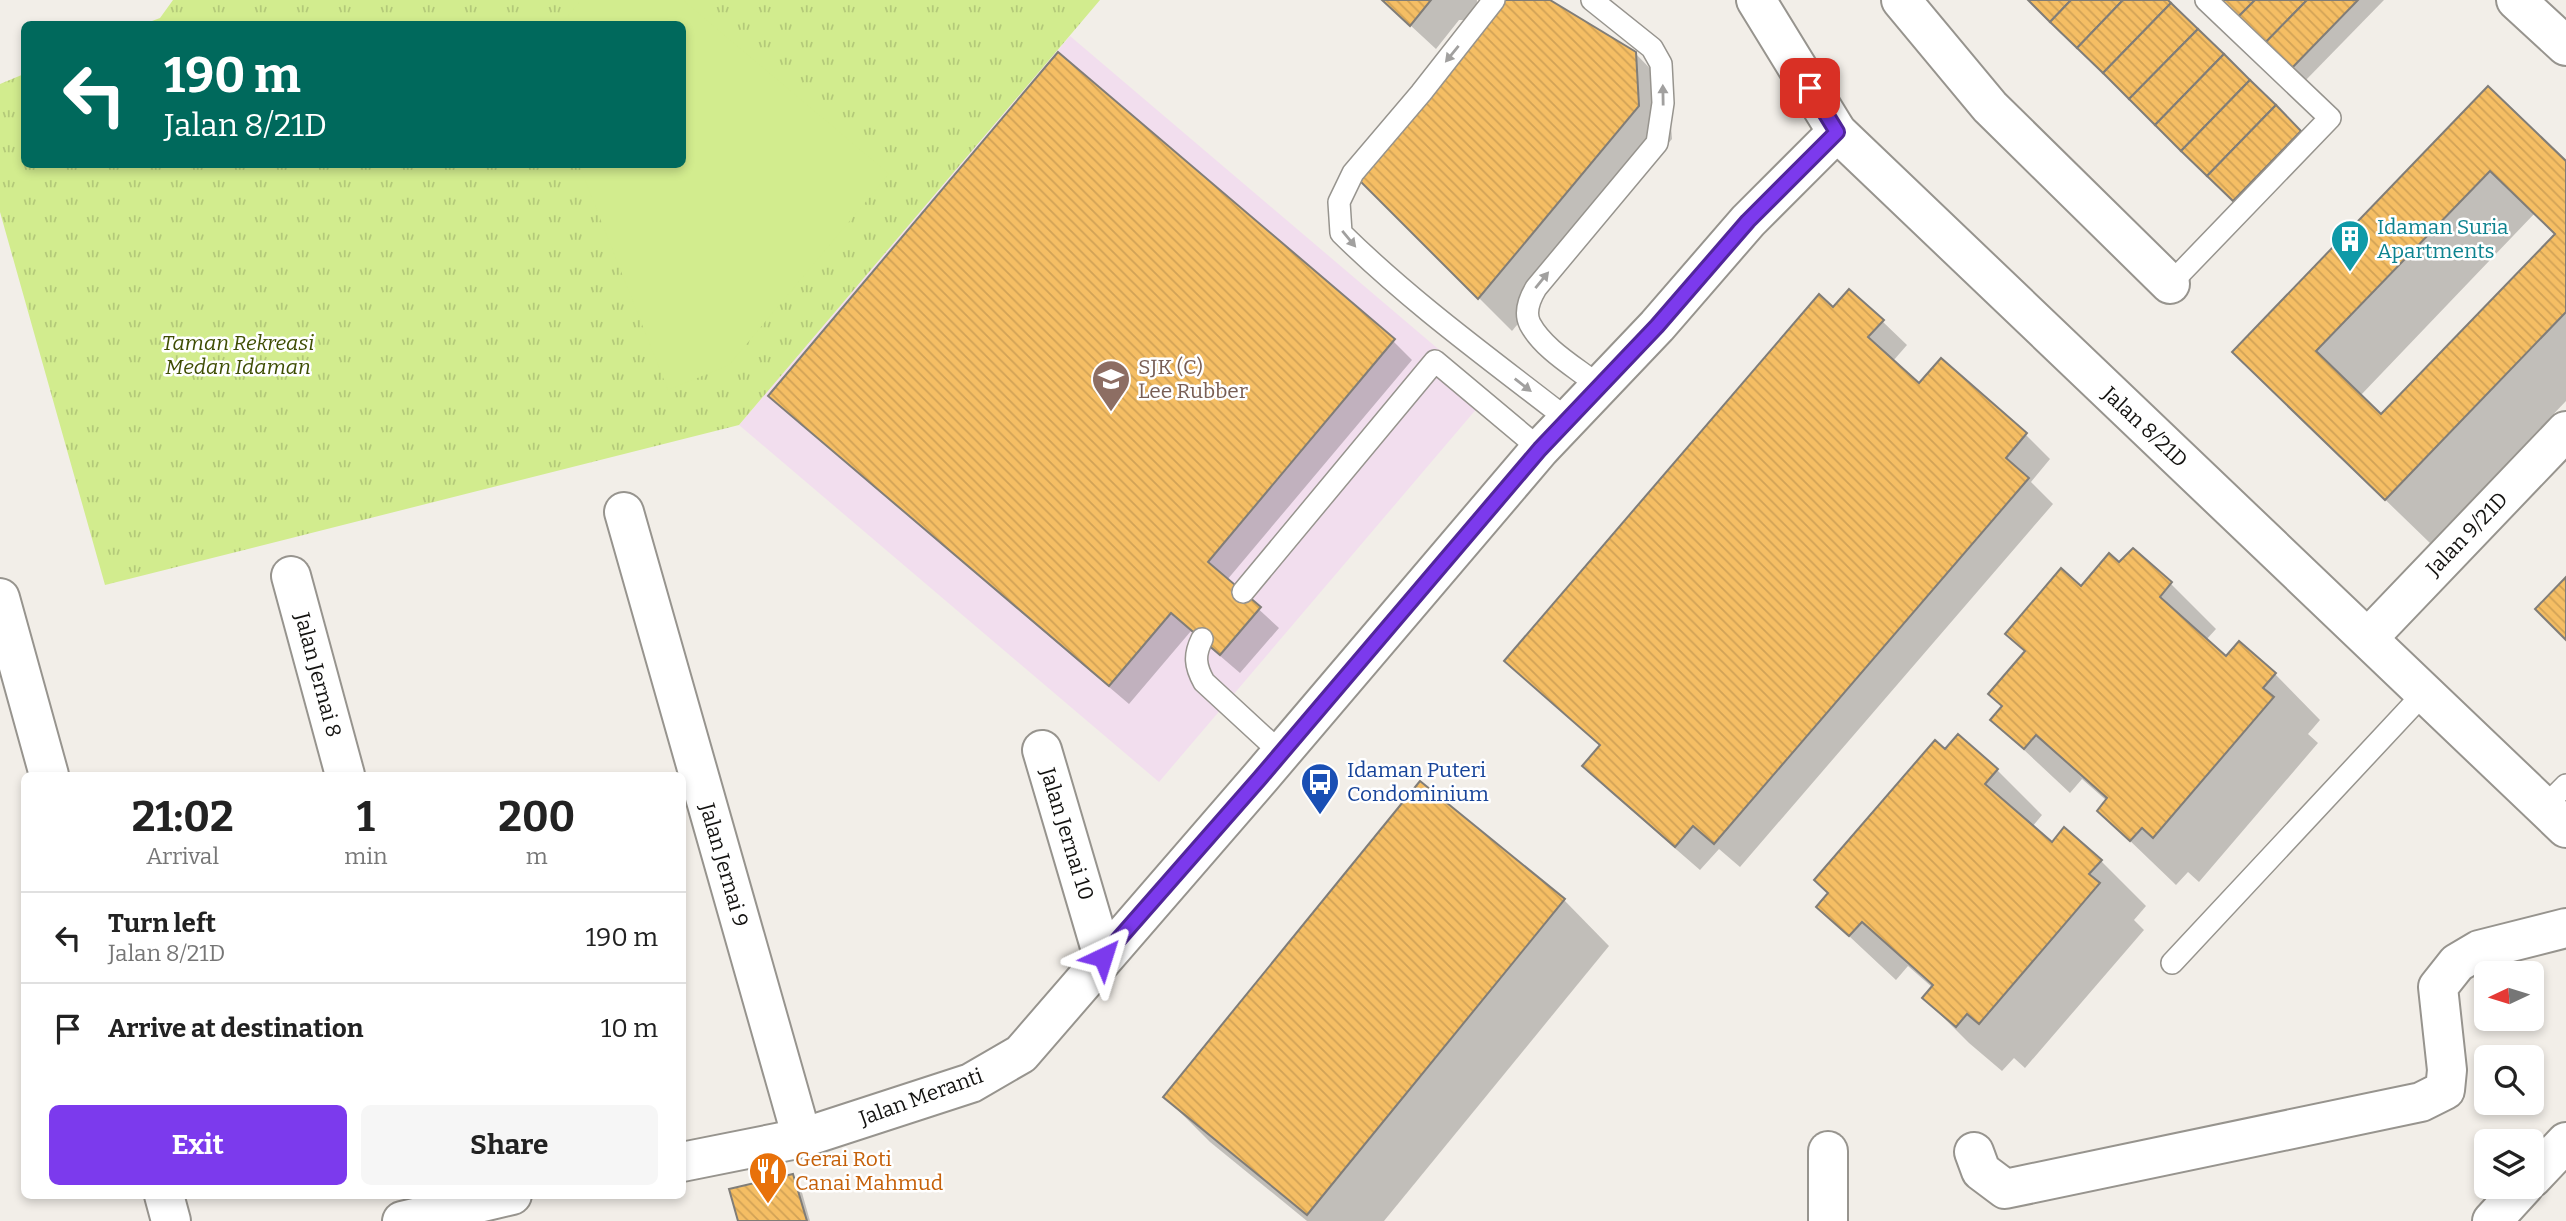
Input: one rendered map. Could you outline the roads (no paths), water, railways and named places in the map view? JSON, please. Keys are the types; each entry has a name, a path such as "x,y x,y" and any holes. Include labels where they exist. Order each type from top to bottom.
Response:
{"street":[{"name":"Jalan 8/21D","path":"1756,0 1837,132 2425,692 2558,807"},
{"path":"1901,0 1990,107 2170,284"},
{"path":"2516,0 2566,46"},
{"name":"Jalan Meranti","path":"686,1161 802,1138 971,1083 1021,1054 1540,449 1657,326 1748,221 1837,132"},
{"name":"Jalan 9/21D","path":"2368,638 2566,431"},
{"name":"Jalan Jernai 9","path":"624,512 802,1138"},
{"name":"Jalan Jernai 8","path":"290,576 344,772"},
{"path":"0,598 48,772"},
{"name":"Jalan Jernai 10","path":"1042,750 1103,957"},
{"path":"1975,1152 1981,1171 2005,1189 2421,1102 2445,1090 2447,1070 2438,988 2458,963 2479,950 2566,928"},
{"path":"2544,1165 2566,1142"},
{"path":"1828,1151 1828,1221"},
{"path":"165,1199 171,1221"},
{"path":"2492,1221 2512,1199"},
{"path":"402,1221 484,1203"}],"lane":[{"path":"1494,0 1421,93 1353,173 1339,202 1341,233 1372,264 1567,419"},
{"path":"1592,0 1653,48 1661,64 1664,103 1657,143 1528,301 1529,322 1545,343 1600,386"},
{"path":"2170,284 2330,118 2206,0"},
{"path":"1243,592 1435,361 1540,449"},
{"path":"1202,639 1196,651 1196,668 1204,682 1281,753"},
{"path":"2172,963 2425,692"}],"place":[{"name":"Idaman Suria Apartments","path":"2350,273"},
{"name":"SJK (C) Lee Rubber","path":"1111,413"},
{"name":"Idaman Puteri Condominium","path":"1320,816"},
{"name":"Gerai Roti Canai Mahmud","path":"768,1205"}],"park label":[{"name":"Taman Rekreasi Medan Idaman","path":"238,355"}]}
